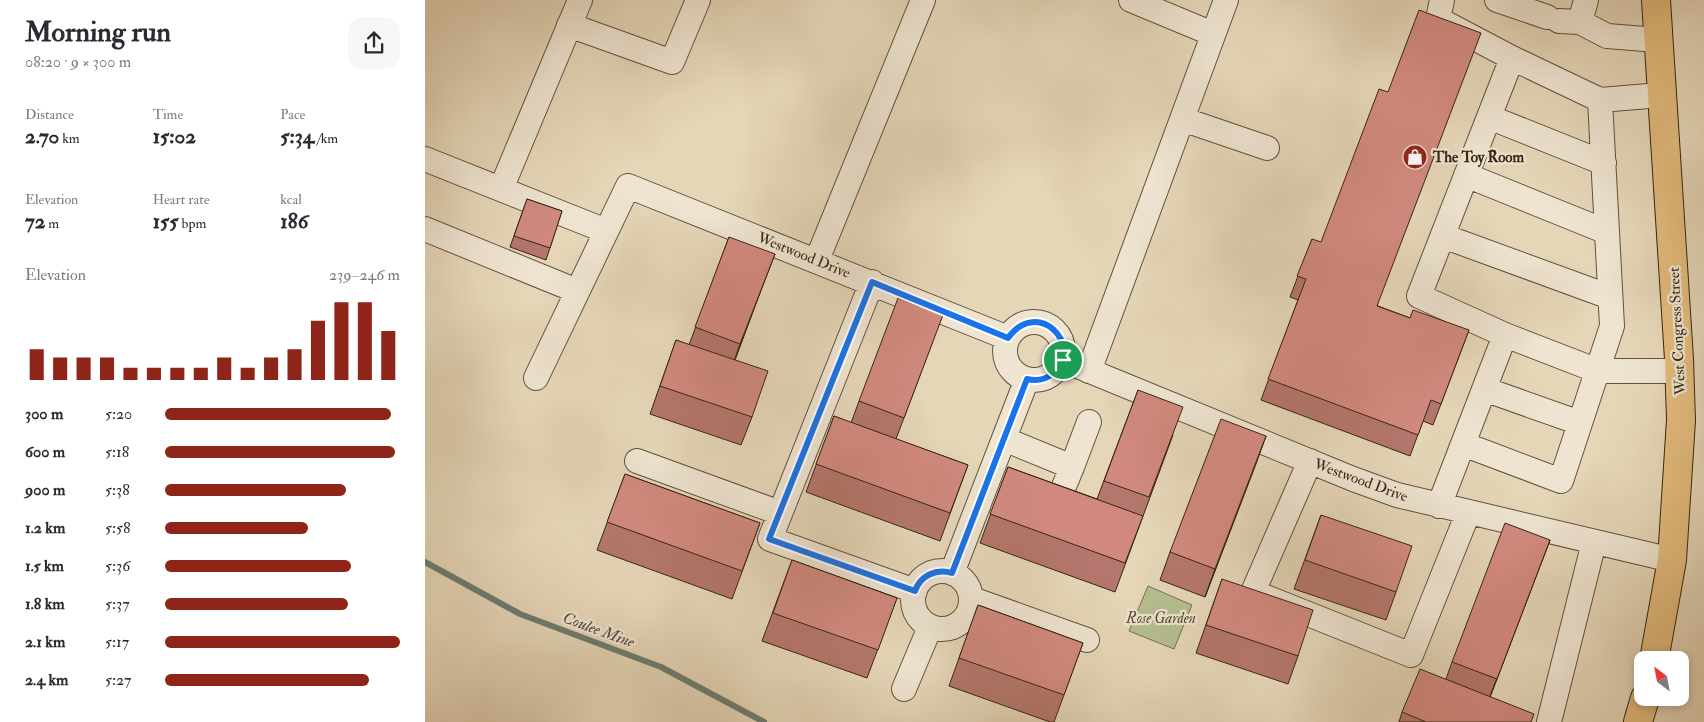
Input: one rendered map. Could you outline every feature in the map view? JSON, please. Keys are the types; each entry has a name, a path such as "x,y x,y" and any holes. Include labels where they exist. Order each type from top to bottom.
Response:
{"main road":[{"name":"West Congress Street","path":"1656,0 1680,371 1681,420 1672,560 1656,651"},
{"path":"1638,722 1643,706"}],"street":[{"path":"501,189 580,0"},
{"path":"569,25 673,62 698,0"},
{"path":"817,260 923,0"},
{"path":"1131,0 1213,34"},
{"path":"1089,371 1226,0"},
{"path":"1442,0 1438,19 1512,58 1600,100 1661,95"},
{"path":"1497,0 1573,11 1607,36 1658,40"},
{"path":"1512,58 1419,296 1505,335 1598,371 1680,371"},
{"path":"1463,444 1561,481 1612,326 1600,100"},
{"path":"1489,117 1604,163"},
{"path":"1182,119 1267,148"},
{"path":"425,159 606,232 536,378"},
{"path":"1466,175 1607,232"},
{"name":"Westwood Drive","path":"606,232 628,186 1008,338"},
{"path":"425,229 577,292"},
{"path":"1443,236 1610,297"},
{"path":"872,282 769,539 915,591"},
{"path":"1030,322 1049,325 1062,340 1063,360 1051,375 1042,379 1027,379 1014,372 1009,365 1005,356 1008,338 1014,330 1030,322"},
{"path":"1439,506 1505,335"},
{"name":"Westwood Drive","path":"1063,360 1310,462 1397,495 1672,560"},
{"path":"952,573 1027,379"},
{"path":"1484,389 1581,423"},
{"path":"1055,508 1089,422"},
{"path":"1004,439 1072,467"},
{"path":"637,462 780,513"},
{"path":"1310,462 1253,592 1411,655 1468,513"},
{"path":"1549,722 1595,542"},
{"path":"938,571 952,573 964,580 970,589 972,598 966,618 959,624 939,629 930,627 916,614 913,605 915,591 922,579 929,574 938,571"},
{"path":"972,598 1087,640"},
{"path":"904,689 930,627"}],"green space":[{"name":"Rose Garden","path":"1148,586 1192,605 1174,649 1129,631"}],"building":[{"path":"1419,10 1481,33 1377,306 1410,318 1413,310 1469,330 1441,404 1431,400 1418,435 1268,379 1306,279 1297,276 1312,239 1321,242 1379,89 1388,92"},
{"path":"527,199 562,211 550,248 514,236"},
{"path":"729,237 775,254 740,344 695,327"},
{"path":"898,298 943,315 904,418 859,401"},
{"path":"676,340 768,371 752,417 660,386"},
{"path":"1138,390 1183,407 1149,497 1104,481"},
{"path":"834,416 968,465 950,513 816,464"},
{"path":"1221,419 1266,436 1215,569 1170,552"},
{"path":"1008,467 1143,516 1125,563 990,514"},
{"path":"625,474 760,523 742,571 607,522"},
{"path":"1321,515 1412,546 1396,592 1305,560"},
{"path":"1505,523 1550,540 1497,679 1452,662"},
{"path":"792,560 897,598 878,650 773,613"},
{"path":"1222,579 1313,610 1298,656 1206,625"},
{"path":"978,605 1083,643 1064,695 959,658"},
{"path":"1420,669 1534,714 1531,722 1426,722 1402,712"}],"waterway":[{"name":"Coulee Mine","path":"425,562 520,614 661,667 764,722"}],"place":[{"name":"The Toy Room","path":"1415,157"}],"route":[{"path":"872,282 1008,338 1014,330 1030,322 1040,322 1049,325 1057,331 1062,340 1063,360 1051,375 1042,379 1027,379 952,573 938,571 929,574 922,579 915,591 769,539 872,282"}]}
